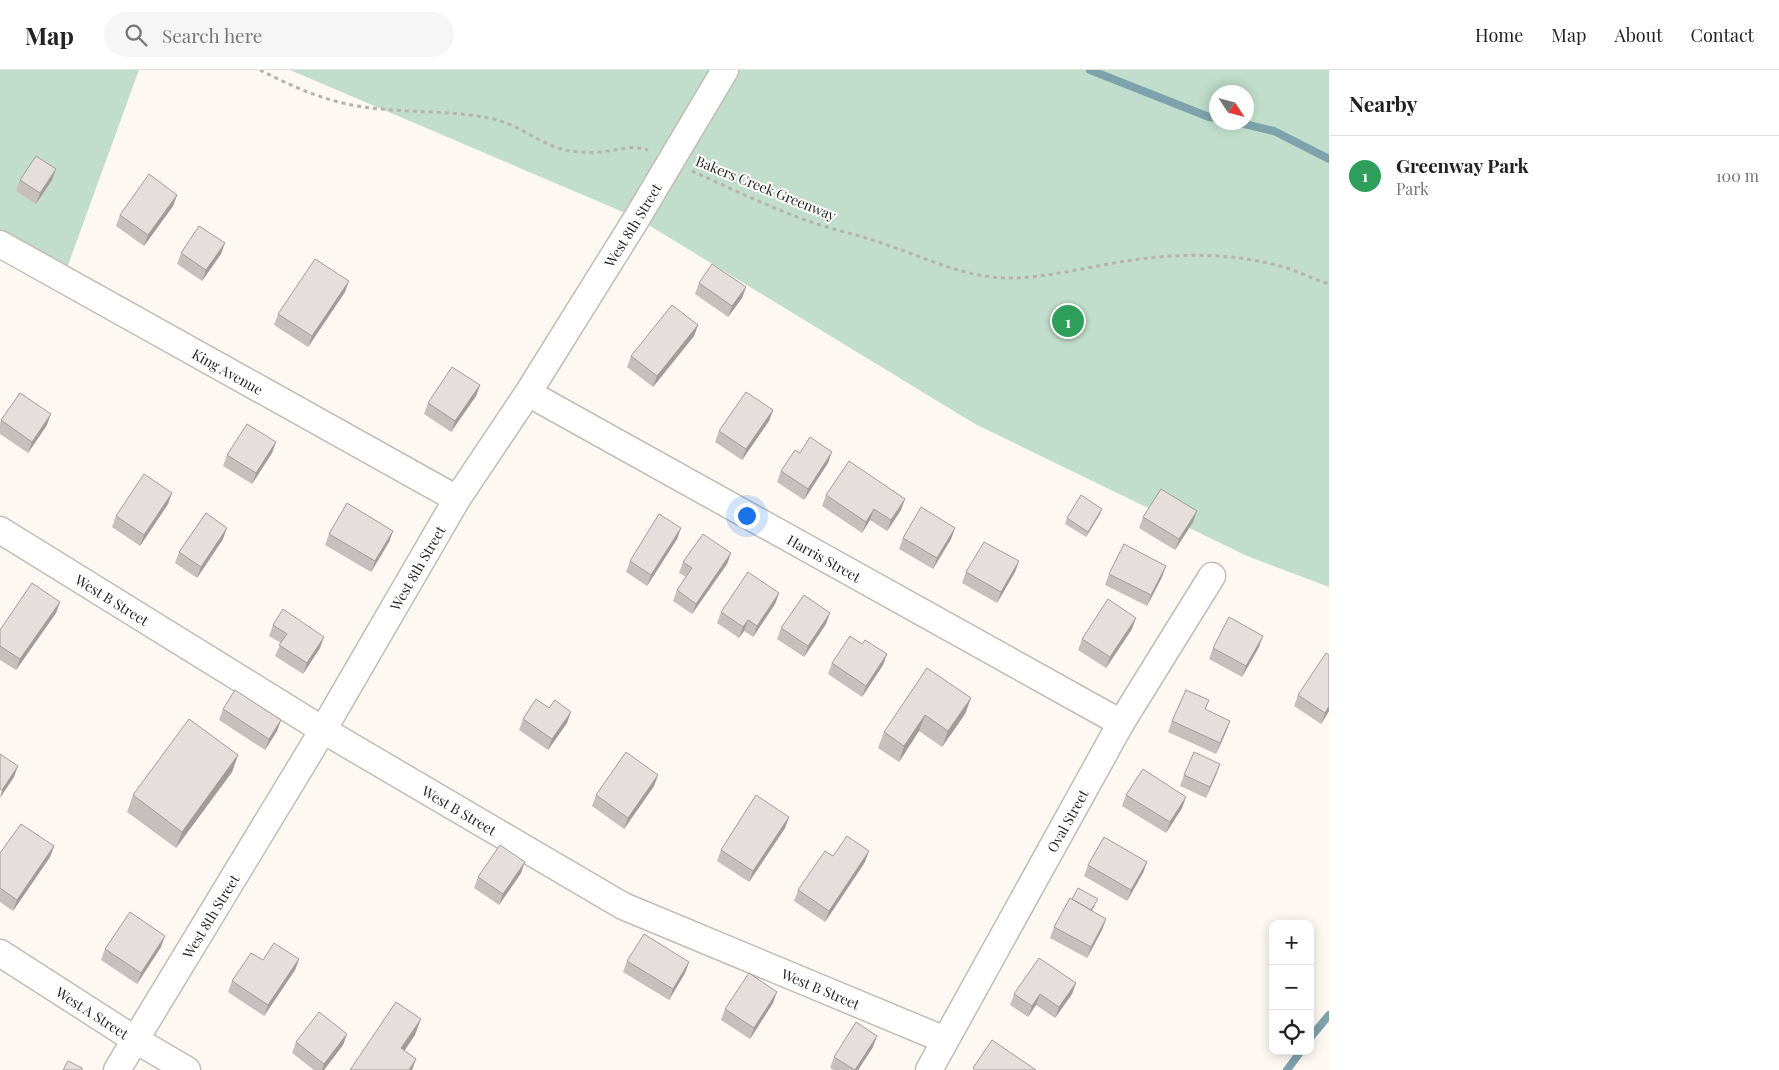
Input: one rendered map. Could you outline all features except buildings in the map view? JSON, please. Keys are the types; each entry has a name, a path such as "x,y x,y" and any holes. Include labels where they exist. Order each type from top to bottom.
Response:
{"street":[{"name":"West 8th Street","path":"117,1070 134,1039 323,730 458,499 528,393 672,161 725,70"},
{"name":"King Avenue","path":"0,244 458,499"},
{"name":"Harris Street","path":"528,393 1121,723"},
{"name":"West B Street","path":"0,530 323,730 623,906 944,1040"},
{"name":"Oval Street","path":"929,1070 1121,723 1212,576"},
{"name":"West A Street","path":"0,953 134,1039 187,1070"}],"path":[{"name":"Bakers Creek Greenway","path":"260,70 322,98 354,106 491,118 519,128 558,148 577,152 600,152 632,146 648,150 813,223 884,244 968,273 986,277 1031,276 1134,259 1169,256 1220,256 1247,258 1282,266 1329,284"}],"green space":[{"path":"0,70 139,70 63,279 0,244"},
{"path":"290,70 1329,70 1329,587 1247,556 975,424 637,218"}],"waterway":[{"path":"1090,70 1209,117"},
{"path":"1254,126 1274,131 1329,159"},
{"path":"1314,1033 1329,1015"},
{"path":"1287,1070 1298,1055"}],"place":[{"name":"Greenway Park","path":"1068,321"}]}
